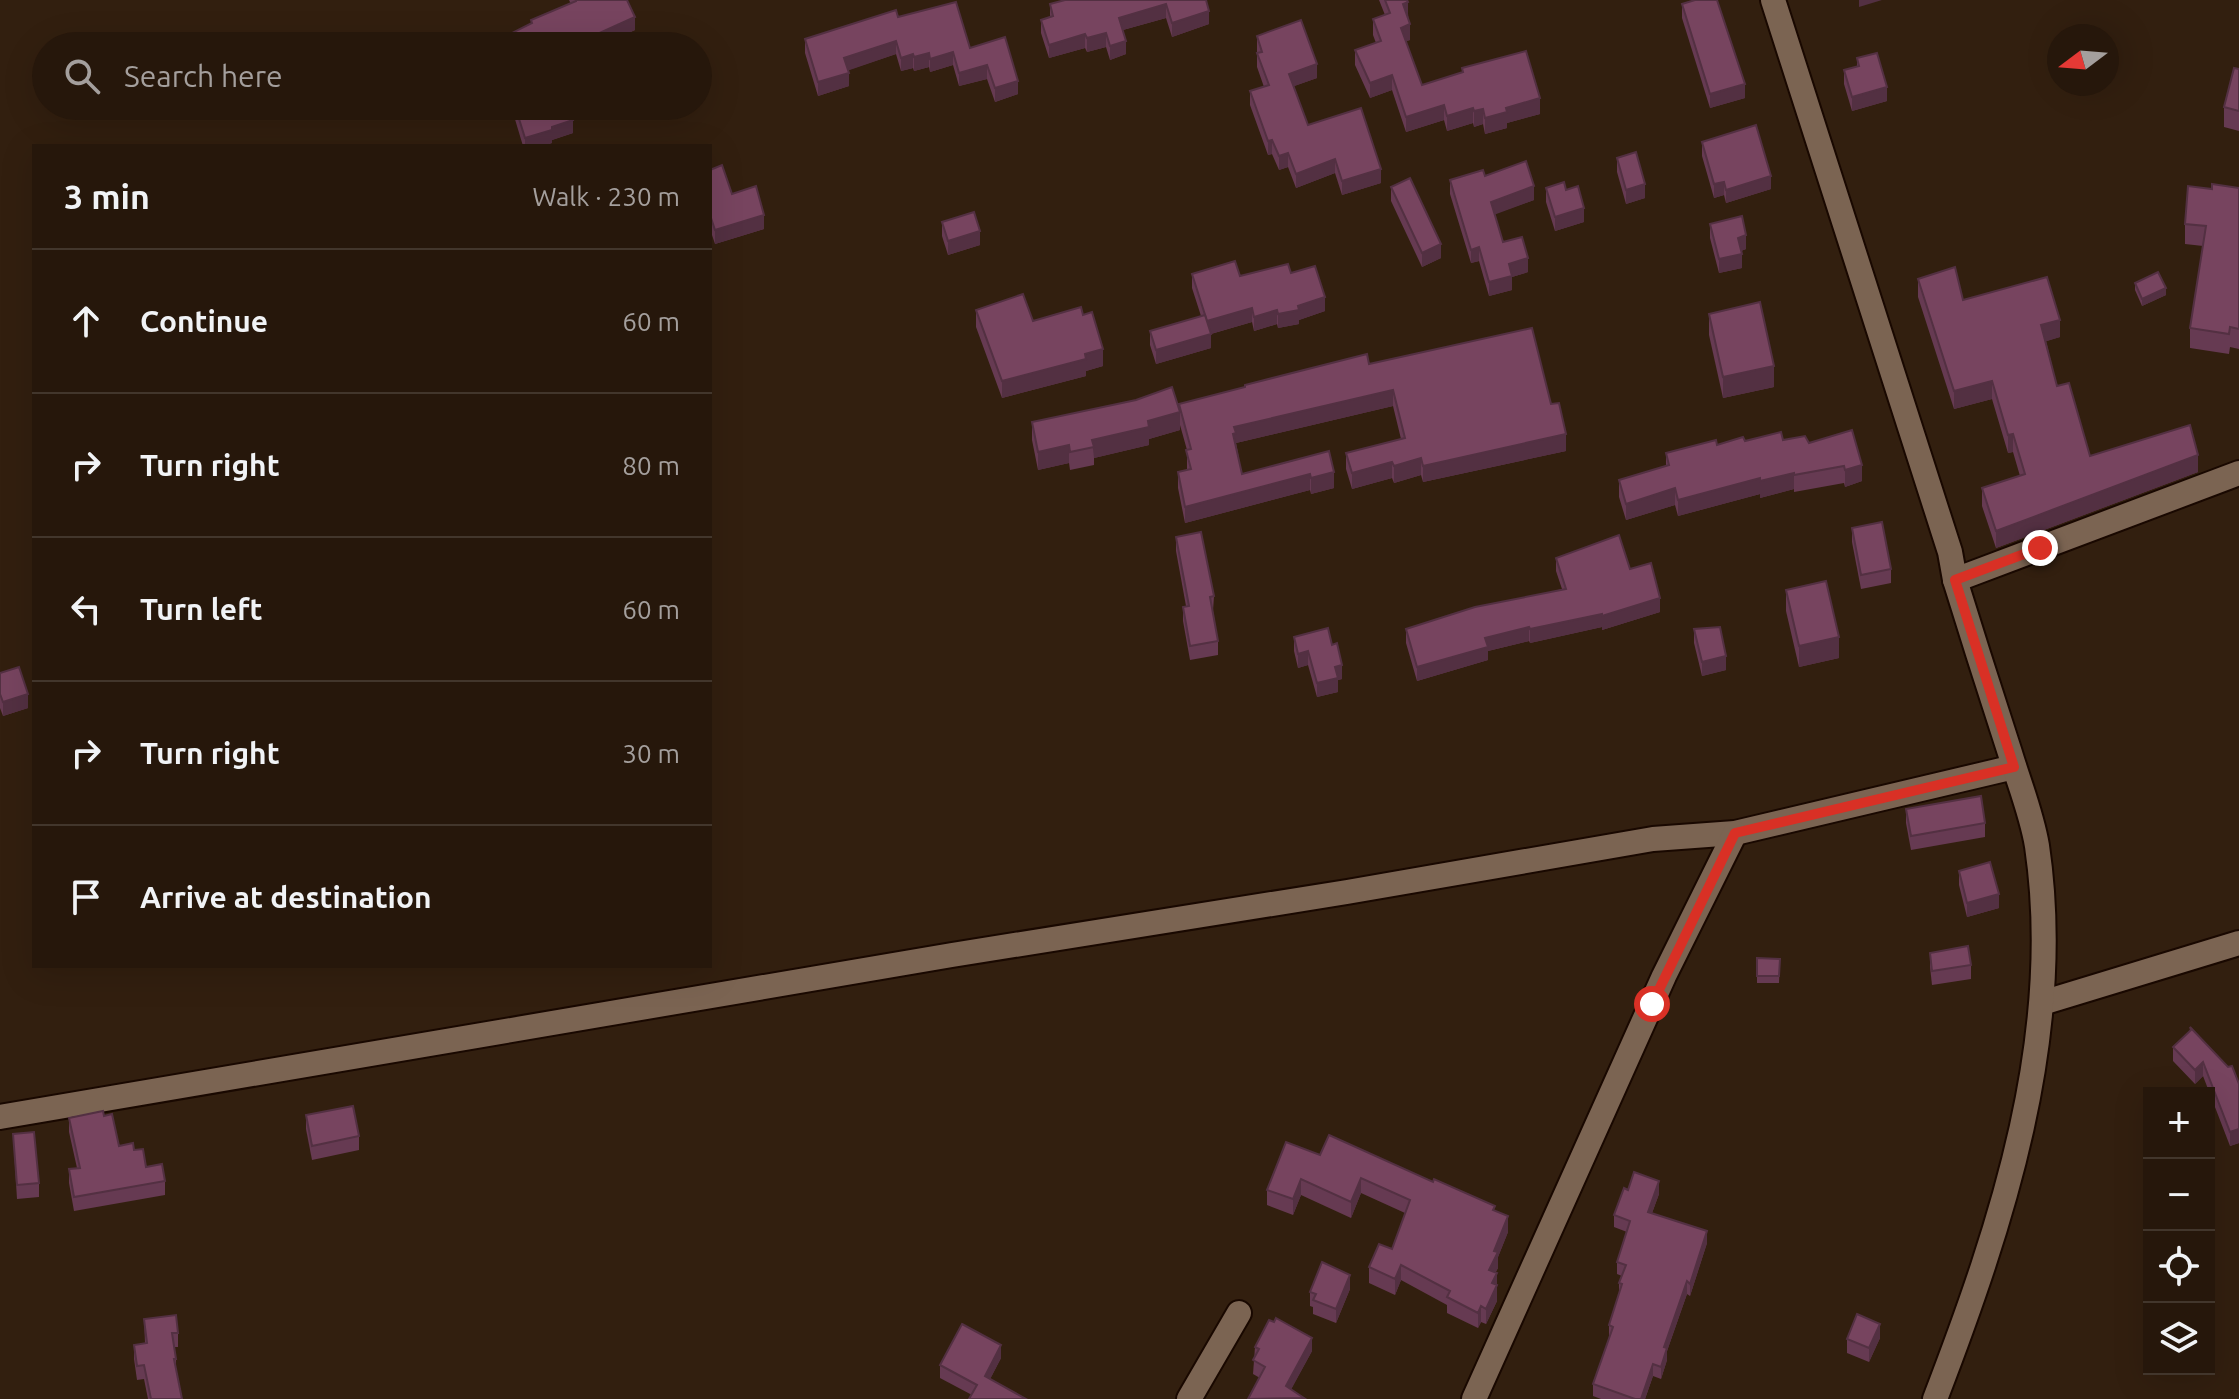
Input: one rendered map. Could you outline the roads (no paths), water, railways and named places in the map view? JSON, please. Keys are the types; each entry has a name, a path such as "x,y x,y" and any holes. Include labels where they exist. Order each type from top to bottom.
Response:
{"street":[{"path":"1773,0 1950,552 1955,580 2036,843 2045,921 2042,1003 2020,1145 1970,1307 1935,1399"},
{"path":"1955,580 2239,473"},
{"path":"0,1117 1653,839 1735,833 2014,767"},
{"path":"1474,1399 1664,976 1735,833"},
{"path":"2042,1003 2239,943"},
{"path":"1189,1399 1239,1313"}]}
